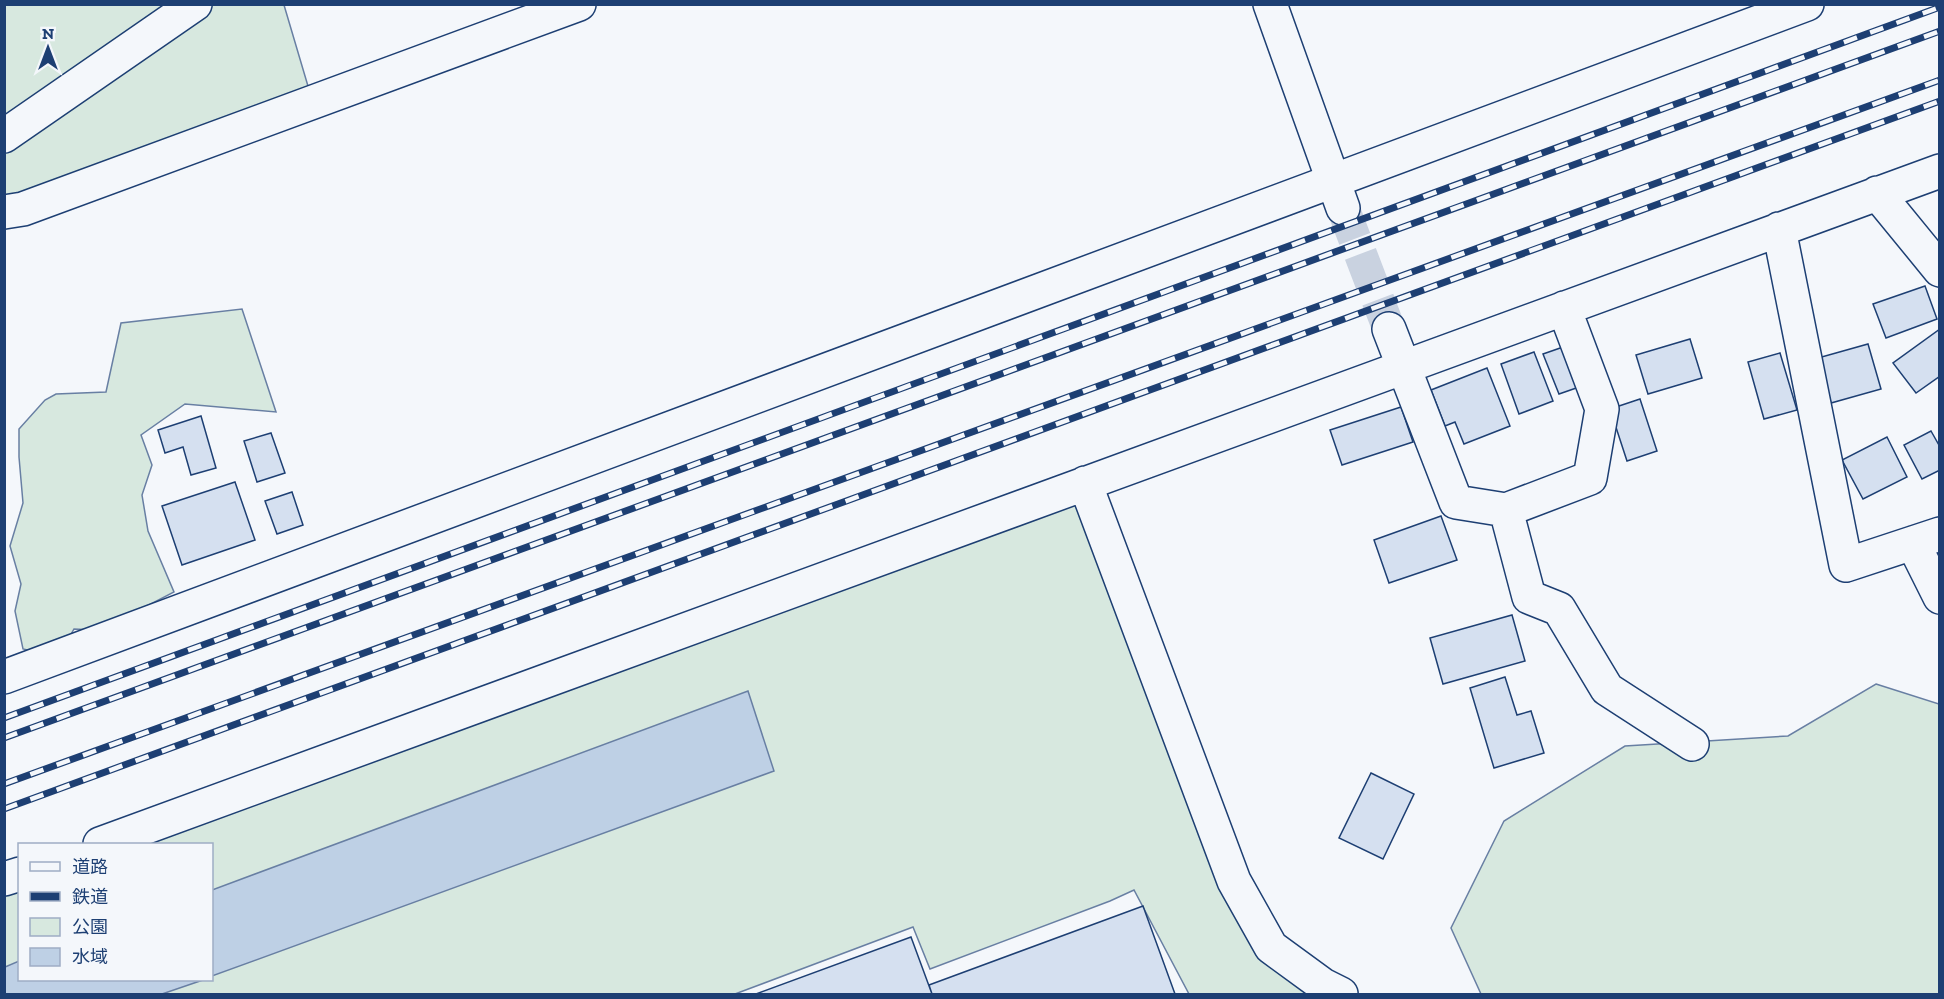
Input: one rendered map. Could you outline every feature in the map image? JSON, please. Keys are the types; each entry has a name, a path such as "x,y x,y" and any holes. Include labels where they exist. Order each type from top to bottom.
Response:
{"street":[{"path":"4,136 195,4"},
{"path":"4,212 34,206 579,4"},
{"path":"1269,4 1338,195"},
{"path":"6,670 1338,195 1807,4"},
{"path":"103,843 1940,171"},
{"path":"1877,193 1940,270"},
{"path":"1779,229 1846,565 1926,539 1940,597"},
{"path":"1389,329 1456,502 1506,510 1590,478 1602,408 1564,308"},
{"path":"1085,483 1234,881 1270,947 1323,985 1341,994"},
{"path":"1506,510 1529,597 1559,609 1607,689 1692,744"}],"green space":[{"path":"5,5 284,5 313,103 5,212"},
{"path":"242,309 276,412 185,404 141,435 152,465 142,495 148,531 174,592 95,630 74,629 58,657 23,649 15,611 21,584 10,546 23,503 19,429 45,400 56,394 106,392 121,323"},
{"path":"1089,493 1234,881 1285,957 1350,994 1189,994 1134,890 930,969 913,927 735,994 5,994 5,879 18,874 18,981 213,981 213,843 103,843"},
{"path":"1876,684 1939,704 1939,994 1481,994 1451,928 1504,821 1625,746 1788,736"}],"water":[{"path":"748,691 774,771 213,976 213,890"},
{"path":"18,961 18,981 200,981 162,994 5,994 5,967"}],"building":[{"path":"1925,286 1937,319 1886,338 1873,304"},
{"path":"1940,329 1940,376 1916,393 1893,363"},
{"path":"1690,339 1702,378 1648,394 1636,355"},
{"path":"1868,344 1881,389 1831,403 1818,358"},
{"path":"1566,346 1582,386 1559,394 1543,354"},
{"path":"1534,352 1553,401 1519,414 1501,364"},
{"path":"1780,353 1797,410 1764,419 1748,362"},
{"path":"1487,368 1510,426 1464,444 1455,422 1445,426 1431,390"},
{"path":"1640,399 1657,451 1627,461 1610,409"},
{"path":"1401,407 1413,442 1342,465 1330,430"},
{"path":"201,416 216,468 191,475 183,447 165,453 158,430"},
{"path":"1931,431 1940,447 1940,470 1922,479 1904,445"},
{"path":"271,433 285,473 257,482 244,441"},
{"path":"1887,437 1907,477 1863,499 1842,460"},
{"path":"235,482 255,540 182,565 162,506"},
{"path":"292,492 303,525 277,534 265,501"},
{"path":"1441,516 1457,560 1389,583 1374,540"},
{"path":"1512,615 1525,661 1443,684 1430,638"},
{"path":"1505,677 1517,715 1531,711 1544,753 1494,768 1470,688"},
{"path":"1371,773 1414,794 1383,859 1339,838"},
{"path":"1143,906 1175,994 932,994 929,985"},
{"path":"911,937 932,994 756,994"}],"tunnel":[{"path":"1343,208 1389,329"}],"railway":[{"path":"4,718 1940,7"},
{"path":"4,738 1940,31"},
{"path":"4,784 1940,80"},
{"path":"4,809 1940,101"}]}
